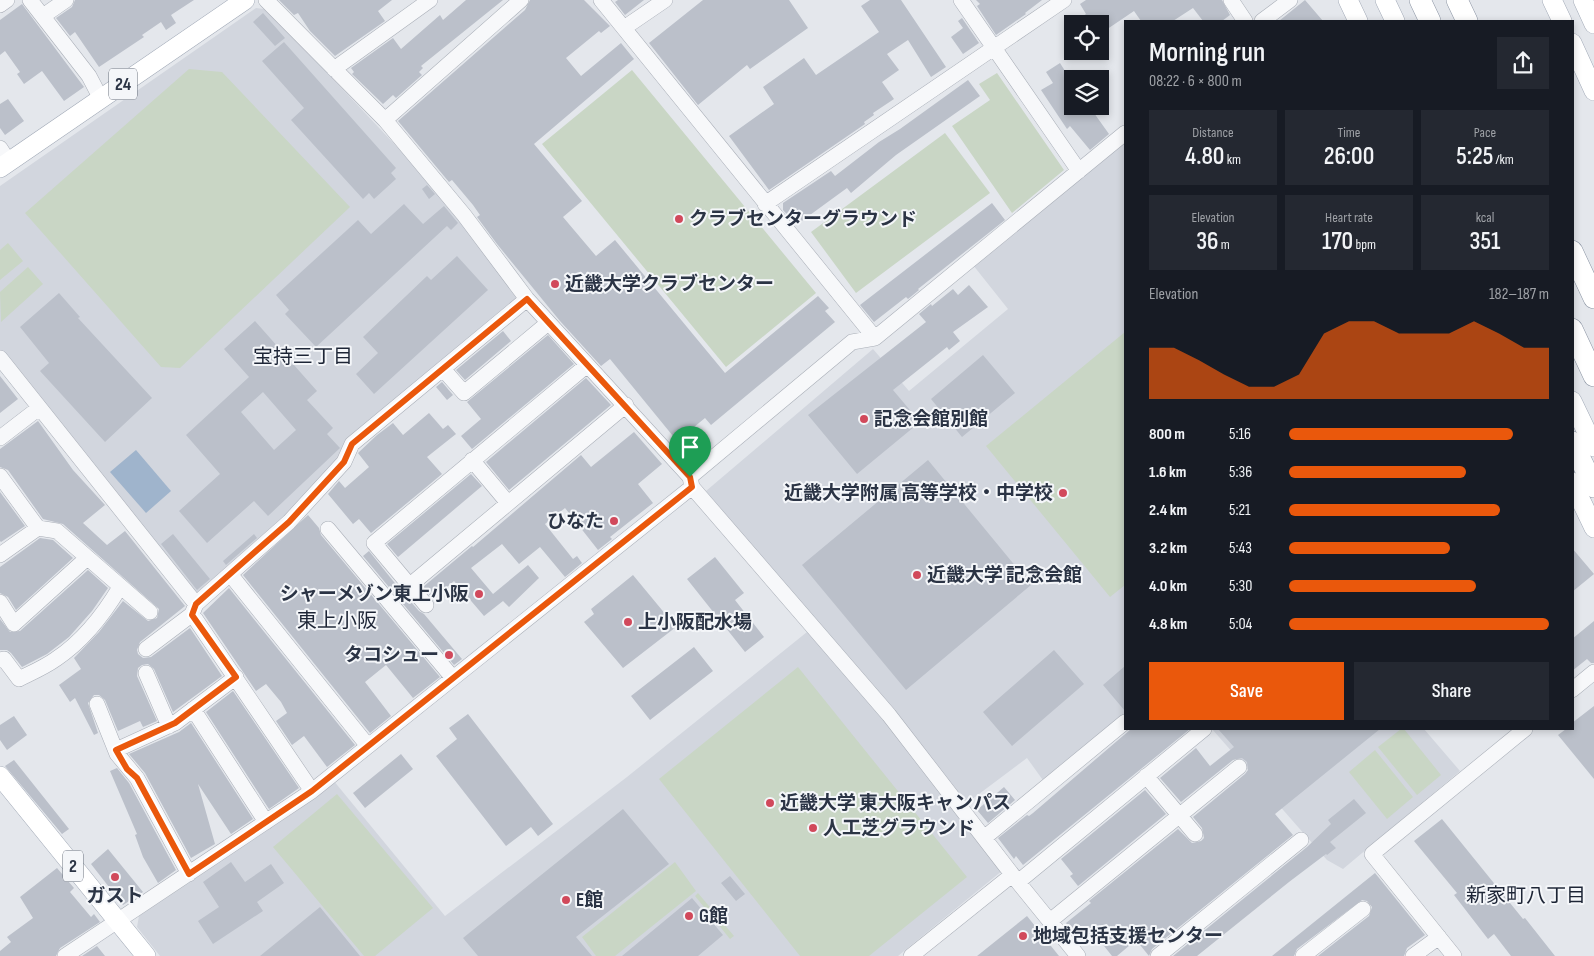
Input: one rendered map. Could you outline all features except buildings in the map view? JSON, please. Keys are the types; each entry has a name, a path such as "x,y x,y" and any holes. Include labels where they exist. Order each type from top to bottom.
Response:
{"highway":[{"path":"1420,0 1430,20"},
{"path":"1457,0 1467,20"},
{"path":"1574,255 1594,298"},
{"path":"1574,333 1594,376"},
{"path":"1574,446 1594,488"}],"main road":[{"name":"24","path":"3,159 101,99 245,0"},
{"path":"1348,0 1358,20"},
{"path":"1385,0 1395,20"},
{"path":"1552,0 1562,20"},
{"path":"1583,0 1594,24"},
{"path":"1574,47 1594,91"},
{"path":"1574,405 1594,447"},
{"path":"1574,486 1594,528"},
{"name":"2","path":"0,776 146,956"}],"street":[{"path":"0,5 7,0"},
{"path":"30,0 88,76 101,99"},
{"path":"43,16 66,0"},
{"path":"266,0 385,120 464,215 527,299 586,366 626,405 889,714 1015,878 1078,956"},
{"path":"334,69 430,0"},
{"path":"385,120 521,0"},
{"path":"601,0 874,338"},
{"path":"624,28 665,0"},
{"path":"961,0 992,48 1079,171"},
{"path":"765,204 1064,0"},
{"path":"1231,0 1244,20"},
{"path":"1263,20 1290,0"},
{"path":"65,956 312,791 454,678 691,482 852,342 874,338 1124,134"},
{"path":"146,649 194,610 230,574 289,522 344,462 352,444 527,299"},
{"path":"443,369 464,393 548,323"},
{"path":"0,358 194,610 273,737 312,791"},
{"path":"426,605 374,543 586,366"},
{"path":"410,586 626,405"},
{"path":"0,438 39,408"},
{"path":"472,460 508,503"},
{"path":"0,476 38,528"},
{"path":"0,555 38,528 57,531 150,612"},
{"path":"328,529 454,678"},
{"path":"0,602 14,624 87,558"},
{"path":"230,574 368,746"},
{"path":"0,660 4,659 19,679 56,659 87,632 109,605 120,587"},
{"path":"146,672 169,726"},
{"path":"1574,688 1594,672"},
{"path":"116,750 169,726 236,677"},
{"path":"97,704 116,750 127,769 137,778 189,874"},
{"path":"193,709 266,822"},
{"path":"984,838 1124,723"},
{"path":"911,956 1015,878 1203,730"},
{"path":"1454,956 1372,854 1524,730"},
{"path":"1050,921 1239,768"},
{"path":"1146,776 1195,834"},
{"path":"1158,956 1301,840"},
{"path":"1303,956 1363,908"},
{"path":"1413,956 1439,937"}],"shaded area":[{"path":"256,8 264,9 283,26 416,167 473,235 518,300 339,463 285,520 196,598 0,352 0,186"},
{"path":"1124,139 1124,716 1045,783 1027,758 967,803 916,739 706,491 873,349 909,391 1008,309 973,265"},
{"name":"近畿大学 東大阪キャンパス","path":"807,632 882,717 1003,870 898,956 160,956 137,927 139,916 250,841 333,780 445,916 627,777"},
{"path":"1213,730 1425,730 1460,771 1343,869 1327,860"}],"green space":[{"path":"189,69 222,72 350,207 180,368 161,367 25,213"},
{"name":"クラブセンターグラウンド","path":"632,70 816,293 726,367 542,144"},
{"path":"997,73 1064,170 1012,213 952,126 990,100 979,84"},
{"path":"945,133 990,193 856,293 811,232"},
{"path":"8,243 23,261 0,280 0,250"},
{"path":"28,267 43,284 1,322 0,292"},
{"path":"1124,333 1124,586 1110,597 986,446"},
{"name":"人工芝グラウンド","path":"798,667 967,877 869,956 800,956 659,779"},
{"path":"1400,730 1405,730 1441,775 1417,795 1378,747"},
{"path":"1375,750 1413,797 1387,819 1349,772"},
{"path":"337,794 433,908 375,956 364,956 273,847"},
{"path":"675,862 696,891 615,956 596,956 582,937"},
{"path":"698,893 734,936 730,939 695,896"}],"water":[{"path":"136,450 171,491 146,513 110,472"}],"place":[{"name":"クラブセンターグラウンド","path":"679,219"},
{"name":"近畿大学クラブセンター","path":"555,284"},
{"name":"記念会館別館","path":"864,419"},
{"name":"近畿大学附属 高等学校・中学校","path":"1063,493"},
{"name":"ひなた","path":"614,521"},
{"name":"近畿大学 記念会館","path":"917,575"},
{"name":"シャーメゾン東上小阪","path":"479,594"},
{"name":"上小阪配水場","path":"628,622"},
{"name":"タコシュー","path":"449,655"},
{"name":"近畿大学 東大阪キャンパス","path":"770,803"},
{"name":"人工芝グラウンド","path":"813,828"},
{"name":"ガスト","path":"115,877"},
{"name":"E館","path":"566,900"},
{"name":"G館","path":"689,916"},
{"name":"地域包括支援センター","path":"1023,936"}],"district":[{"name":"宝持三丁目","path":"303,357"},
{"name":"東上小阪","path":"337,621"},
{"name":"新家町八丁目","path":"1526,896"}],"route":[{"path":"527,299 586,366 626,405 690,477 692,487 312,791 189,874 137,778 127,769 116,750 175,723 236,677 192,615 196,604 289,522 344,462 352,444 527,299"}]}
